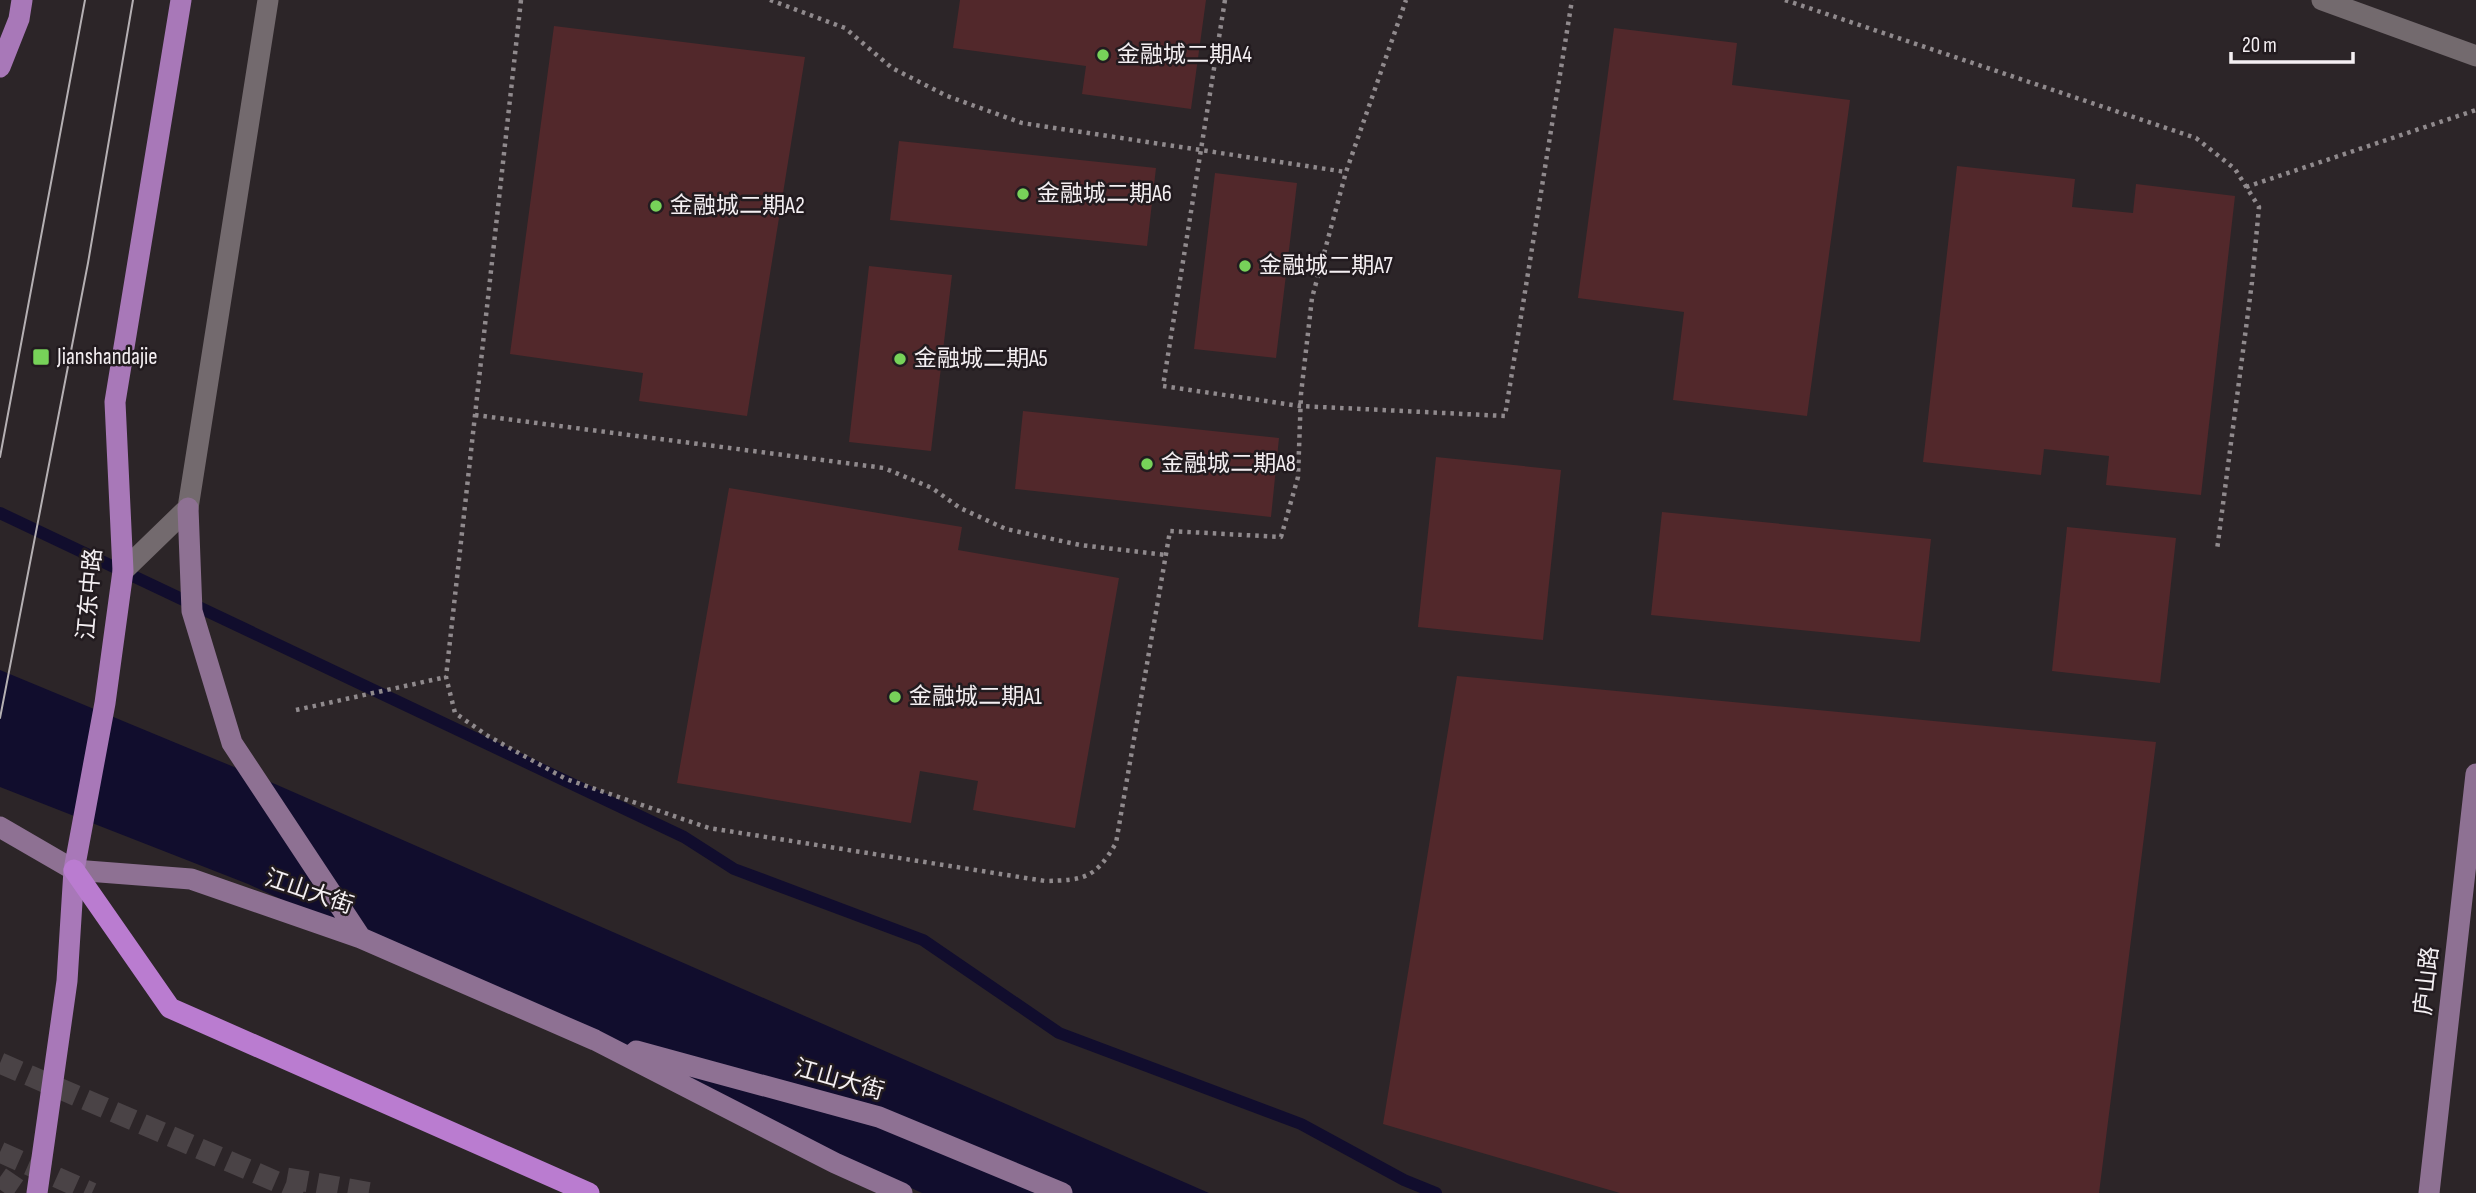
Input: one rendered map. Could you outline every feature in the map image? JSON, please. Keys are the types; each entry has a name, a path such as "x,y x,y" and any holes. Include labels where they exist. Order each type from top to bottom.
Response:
{"highway":[{"path":"74,870 170,1008 589,1193"}],"main road":[{"path":"0,66 19,19 22,0"},
{"name":"江东中路","path":"37,1193 67,981 74,870 105,703 123,571 115,402 181,0"},
{"path":"188,508 192,611 232,743 361,938"},
{"name":"庐山路","path":"2429,1193 2476,774"},
{"name":"江山大街","path":"0,827 74,870 191,878 361,938 595,1040 835,1163 902,1193"},
{"name":"江山大街","path":"595,1040 879,1117 1062,1193"}],"street":[{"path":"123,571 188,508 268,0"},
{"path":"2322,0 2476,56"}],"path":[{"path":"521,0 446,677 454,713 488,736 566,779 709,828 1045,881 1080,880 1103,866 1116,843 1170,531 1281,537 1298,477 1300,406 1312,298 1346,172 1406,0"},
{"path":"770,0 845,27 892,68 947,96 1009,118 1346,172"},
{"path":"1225,0 1163,386 1300,406 1505,416 1572,0"},
{"path":"1785,0 2196,138 2235,169 2259,207 2252,282 2217,550"},
{"path":"2246,187 2476,110"},
{"path":"475,415 884,468 932,488 960,508 1006,529 1080,545 1166,555"},
{"path":"296,710 446,677"}],"shaded area":[{"path":"0,670 275,784 1209,1193 922,1193 248,884 0,787"}],"building":[{"name":"金融城二期A4","path":"960,0 1206,0 1191,109 1082,94 1086,66 953,48"},
{"name":"金融城二期A2","path":"554,26 805,57 747,416 639,401 643,373 510,354"},
{"path":"1614,28 1737,43 1732,85 1850,100 1807,416 1673,400 1684,312 1578,298"},
{"name":"金融城二期A6","path":"899,141 1156,168 1147,246 890,220"},
{"path":"1957,166 2075,179 2072,207 2133,213 2136,184 2235,196 2201,495 2106,485 2109,456 2044,449 2041,475 1923,462"},
{"name":"金融城二期A7","path":"1215,173 1297,183 1276,358 1194,349"},
{"name":"金融城二期A5","path":"869,266 952,275 931,451 849,442"},
{"name":"金融城二期A8","path":"1023,411 1279,438 1271,517 1015,489"},
{"path":"1436,457 1561,470 1543,640 1418,627"},
{"name":"金融城二期A1","path":"729,488 962,527 958,550 1119,578 1075,828 973,810 978,781 920,771 911,823 677,783"},
{"path":"1662,512 1931,539 1920,642 1651,615"},
{"path":"2067,527 2176,538 2160,683 2052,671"},
{"path":"1457,676 2156,742 2099,1193 1620,1193 1383,1124"}],"waterway":[{"path":"0,513 684,837 734,869 923,940 1059,1033 1301,1124 1404,1180 1436,1193"}],"tunnel":[{"path":"0,1063 303,1193"},
{"path":"0,1152 92,1193"},
{"path":"0,1177 23,1193"},
{"path":"287,1178 371,1193"}],"tram line":[{"path":"0,457 85,0"},
{"path":"0,718 88,263 133,0"}],"place":[{"name":"金融城二期A4","path":"1103,55"},
{"name":"金融城二期A6","path":"1023,194"},
{"name":"金融城二期A2","path":"656,206"},
{"name":"金融城二期A7","path":"1245,266"},
{"name":"Jianshandajie","path":"41,357"},
{"name":"金融城二期A5","path":"900,359"},
{"name":"金融城二期A8","path":"1147,464"},
{"name":"金融城二期A1","path":"895,697"}]}
